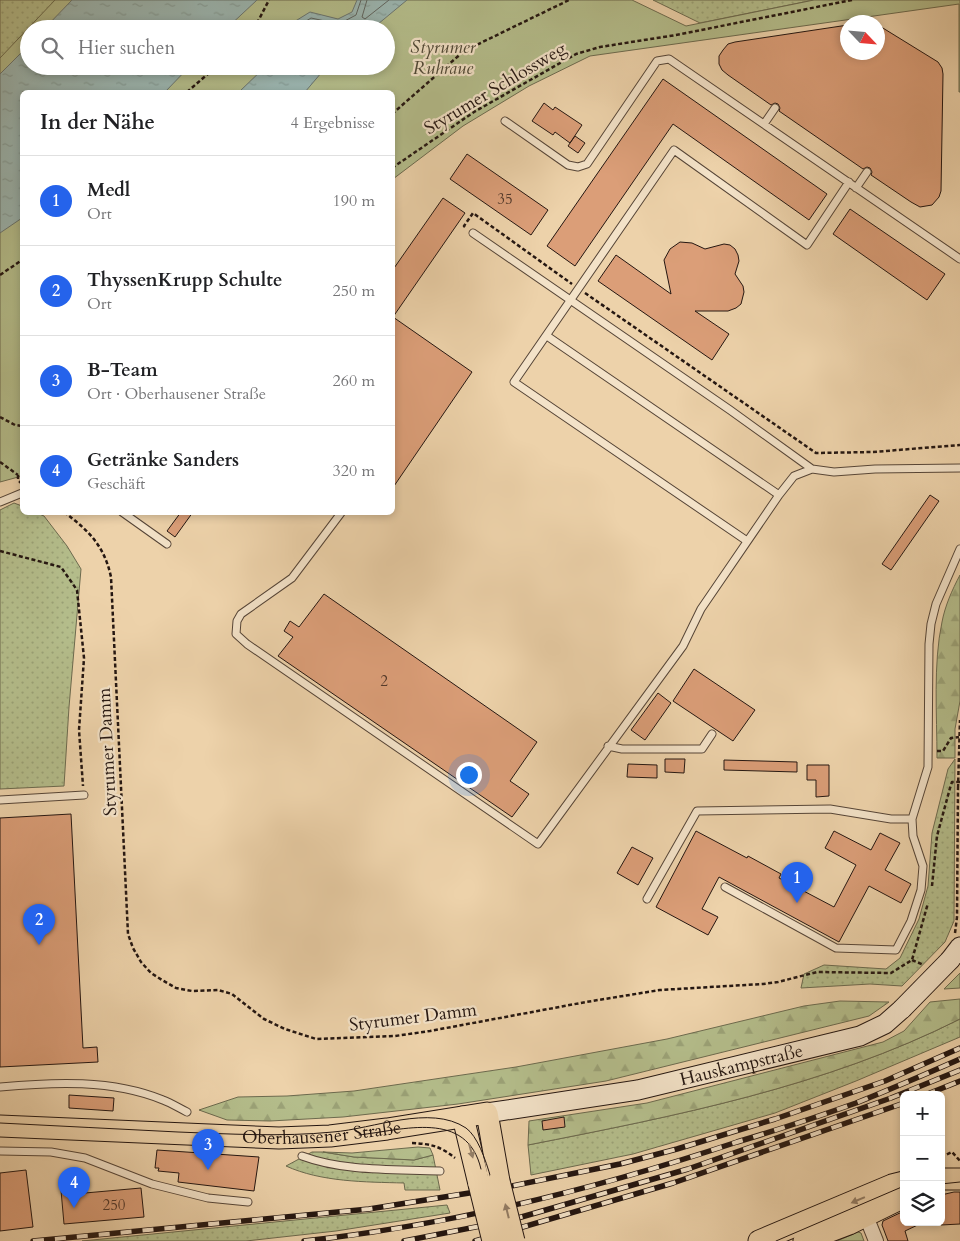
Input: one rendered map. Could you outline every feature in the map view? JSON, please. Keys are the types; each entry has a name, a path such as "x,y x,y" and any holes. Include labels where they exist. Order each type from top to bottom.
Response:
{"main road":[{"name":"Hauskampstraße","path":"475,1115 638,1090 860,1036 885,1024 902,1009 954,948"},
{"name":"Oberhausener Straße","path":"0,1126 263,1138 330,1136 475,1115"},
{"path":"475,1115 489,1183 493,1241"},
{"path":"945,1179 960,1179"},
{"path":"489,1183 514,1241"},
{"path":"759,1241 900,1183"},
{"path":"804,1241 866,1216 900,1199"}],"street":[{"path":"866,1216 876,1241"}],"lane":[{"path":"506,121 568,165 578,166 587,164 657,61 669,59 960,259"},
{"path":"764,124 775,108"},
{"path":"747,541 514,382 674,150 807,245 849,182"},
{"path":"856,188 867,172"},
{"path":"472,233 730,410 812,469 834,472 875,469 960,468"},
{"path":"547,336 779,495"},
{"path":"339,515 292,578 241,614 236,626 236,634 538,844 683,646 701,609 779,495 794,476 812,469"},
{"path":"0,502 20,495"},
{"path":"126,515 167,544"},
{"path":"726,886 836,948 896,950 911,921 921,890 923,866 913,836 912,820 928,767 929,644 931,624 936,604 960,549"},
{"path":"608,746 622,749 702,749 712,734"},
{"path":"0,800 84,795"},
{"path":"648,900 696,811 830,809 891,819 912,820"},
{"path":"0,1087 75,1084 110,1086 149,1096 186,1112"},
{"path":"0,1150 51,1152 85,1158 152,1184 208,1198 248,1202"},
{"path":"302,1156 317,1162 342,1165 440,1171"}],"path":[{"path":"259,20 269,0"},
{"path":"395,111 464,51 568,0"},
{"name":"Styrumer Schlossweg","path":"395,166 481,107 576,54 600,47 676,35 852,0"},
{"path":"189,90 207,75"},
{"path":"472,233 464,226 473,213 816,453 873,452 960,445"},
{"path":"0,275 20,261"},
{"path":"0,417 20,426"},
{"path":"0,462 18,475 20,482"},
{"name":"Styrumer Damm","path":"68,515 85,528 96,541 108,562 111,576 128,934 141,962 151,973 176,988 192,991 218,990 232,994 264,1018 285,1029 316,1039 336,1039 395,1036 430,1031 660,990 763,984 817,972 891,973 912,960"},
{"path":"0,551 61,567 77,590 84,658 79,730 84,795"},
{"path":"954,948 957,917 960,720"},
{"path":"943,751 951,738 959,737"},
{"path":"408,1142 431,1144 443,1148 457,1159"},
{"path":"945,1155 952,1152 960,1161"}],"green space":[{"path":"0,0 72,0 42,20 20,20 20,43 0,74"},
{"name":"Styrumer Ruhraue","path":"55,0 632,0 686,26 814,0 960,0 960,92 959,4 881,15 840,15 840,21 590,56 529,86 463,126 395,177 395,90 20,90 20,477 0,482 0,58 20,37 20,75 395,75 395,20 36,20"},
{"path":"653,0 814,0 700,23"},
{"path":"14,503 20,505 20,515 44,516 67,546 81,569 64,786 0,789 0,510"},
{"path":"960,575 960,701 955,729 955,758 937,758 936,690 939,638 947,604"},
{"path":"955,759 954,921 945,942 902,986 870,984 801,988 804,974 824,965 886,969 900,958 919,919 928,886 932,833 948,769"},
{"path":"960,973 960,988 944,989"},
{"path":"960,999 960,1019 909,1043 803,1081 748,1097 639,1123 528,1145 529,1121 647,1103 883,1042 904,1031 930,1002"},
{"path":"840,1001 889,1002 869,1016 606,1081 458,1104 343,1117 270,1121 227,1120 199,1110 238,1097 287,1096 354,1091 516,1067 667,1039 804,1006"},
{"path":"960,1019 960,1037 775,1113 633,1154 531,1175 528,1145 639,1123 748,1097 803,1081 909,1043"},
{"path":"418,1147 430,1148 433,1155 414,1160 354,1157 323,1152 352,1153"},
{"path":"312,1152 354,1157 414,1160 433,1155 440,1190 405,1190 404,1183 328,1178 286,1166"},
{"path":"447,1205 450,1213 336,1231 246,1241 82,1241"},
{"path":"858,1232 861,1233 864,1241 837,1241"}],"water":[{"path":"72,0 257,0 236,20 53,20"},
{"path":"357,0 407,0 383,20 297,20 310,12 338,19 352,12"},
{"path":"20,54 20,75 181,75 167,90 20,90 20,219 0,233 0,74"},
{"path":"257,75 319,75 307,90 241,90"}],"building":[{"path":"840,26 840,60 885,60 885,29 938,62 943,74 941,191 939,197 932,205 920,207 911,202 871,175 870,168 863,169 779,111 778,104 771,105 728,75 719,64 719,56 728,44"},
{"path":"663,79 827,194 809,220 673,124 575,266 547,246"},
{"path":"544,103 553,110 555,107 582,125 570,143 555,132 553,135 532,121"},
{"path":"575,136 585,143 578,153 568,146"},
{"path":"467,154 548,210 531,235 450,179"},
{"path":"443,198 465,213 395,314 395,267"},
{"path":"850,209 945,274 927,300 833,234"},
{"path":"680,242 692,243 705,249 724,244 730,245 738,255 739,261 735,274 743,286 744,292 741,304 728,311 695,311 729,334 712,360 598,281 616,255 671,294 664,260 670,249"},
{"path":"395,318 472,372 395,485"},
{"path":"930,495 939,501 891,570 882,564"},
{"path":"179,515 191,515 175,537 167,531"},
{"path":"324,594 537,742 510,781 529,794 512,817 278,656 293,637 284,631 290,621 299,627"},
{"path":"694,669 755,710 733,741 673,701"},
{"path":"658,693 671,703 645,740 631,730"},
{"path":"665,759 685,759 684,773 665,772"},
{"path":"724,760 797,762 797,772 724,770"},
{"path":"628,764 657,765 657,778 627,777"},
{"path":"807,765 829,765 829,796 816,797 816,780 807,780"},
{"path":"71,814 83,1048 97,1047 98,1062 0,1067 0,818"},
{"path":"696,831 781,874 779,878 834,907 856,865 825,848 834,831 871,850 880,833 900,843 885,870 911,884 901,903 869,886 839,942 719,877 702,909 718,917 708,935 656,907"},
{"path":"632,847 653,858 638,885 617,873"},
{"path":"69,1095 114,1098 113,1111 69,1108"},
{"path":"564,1117 565,1127 543,1130 542,1121"},
{"path":"157,1150 259,1157 254,1191 178,1182 179,1173 158,1171 159,1168 155,1168"},
{"path":"26,1170 33,1227 0,1231 0,1173"},
{"path":"83,1176 85,1193 141,1188 144,1217 64,1224 60,1179"},
{"path":"960,1192 960,1224 945,1225 945,1194"},
{"path":"900,1213 900,1226 916,1226 905,1231 908,1241 888,1241 882,1225 883,1221"}],"tram line":[{"path":"0,1123 275,1135 333,1132 419,1118 436,1118 452,1121 466,1128 474,1136 481,1149 496,1198 505,1241"},
{"path":"359,1135 413,1128 431,1128 448,1131 462,1138 474,1150 481,1169"},
{"path":"945,1184 960,1182"},
{"path":"776,1241 900,1188"}],"railway":[{"path":"33,1241 369,1209 507,1187 620,1164 775,1119 885,1081 960,1048"},
{"path":"304,1241 359,1234 469,1215 577,1190 684,1159 856,1103 960,1059"},
{"path":"404,1241 511,1220 688,1169 891,1098 960,1070"},
{"path":"935,1091 960,1081"},
{"path":"475,1241 673,1183 900,1104"}],"place":[{"name":"Medl","path":"797,903"},
{"name":"ThyssenKrupp Schulte","path":"39,945"},
{"name":"B-Team","path":"208,1170"},
{"name":"Getränke Sanders","path":"74,1208"}]}
